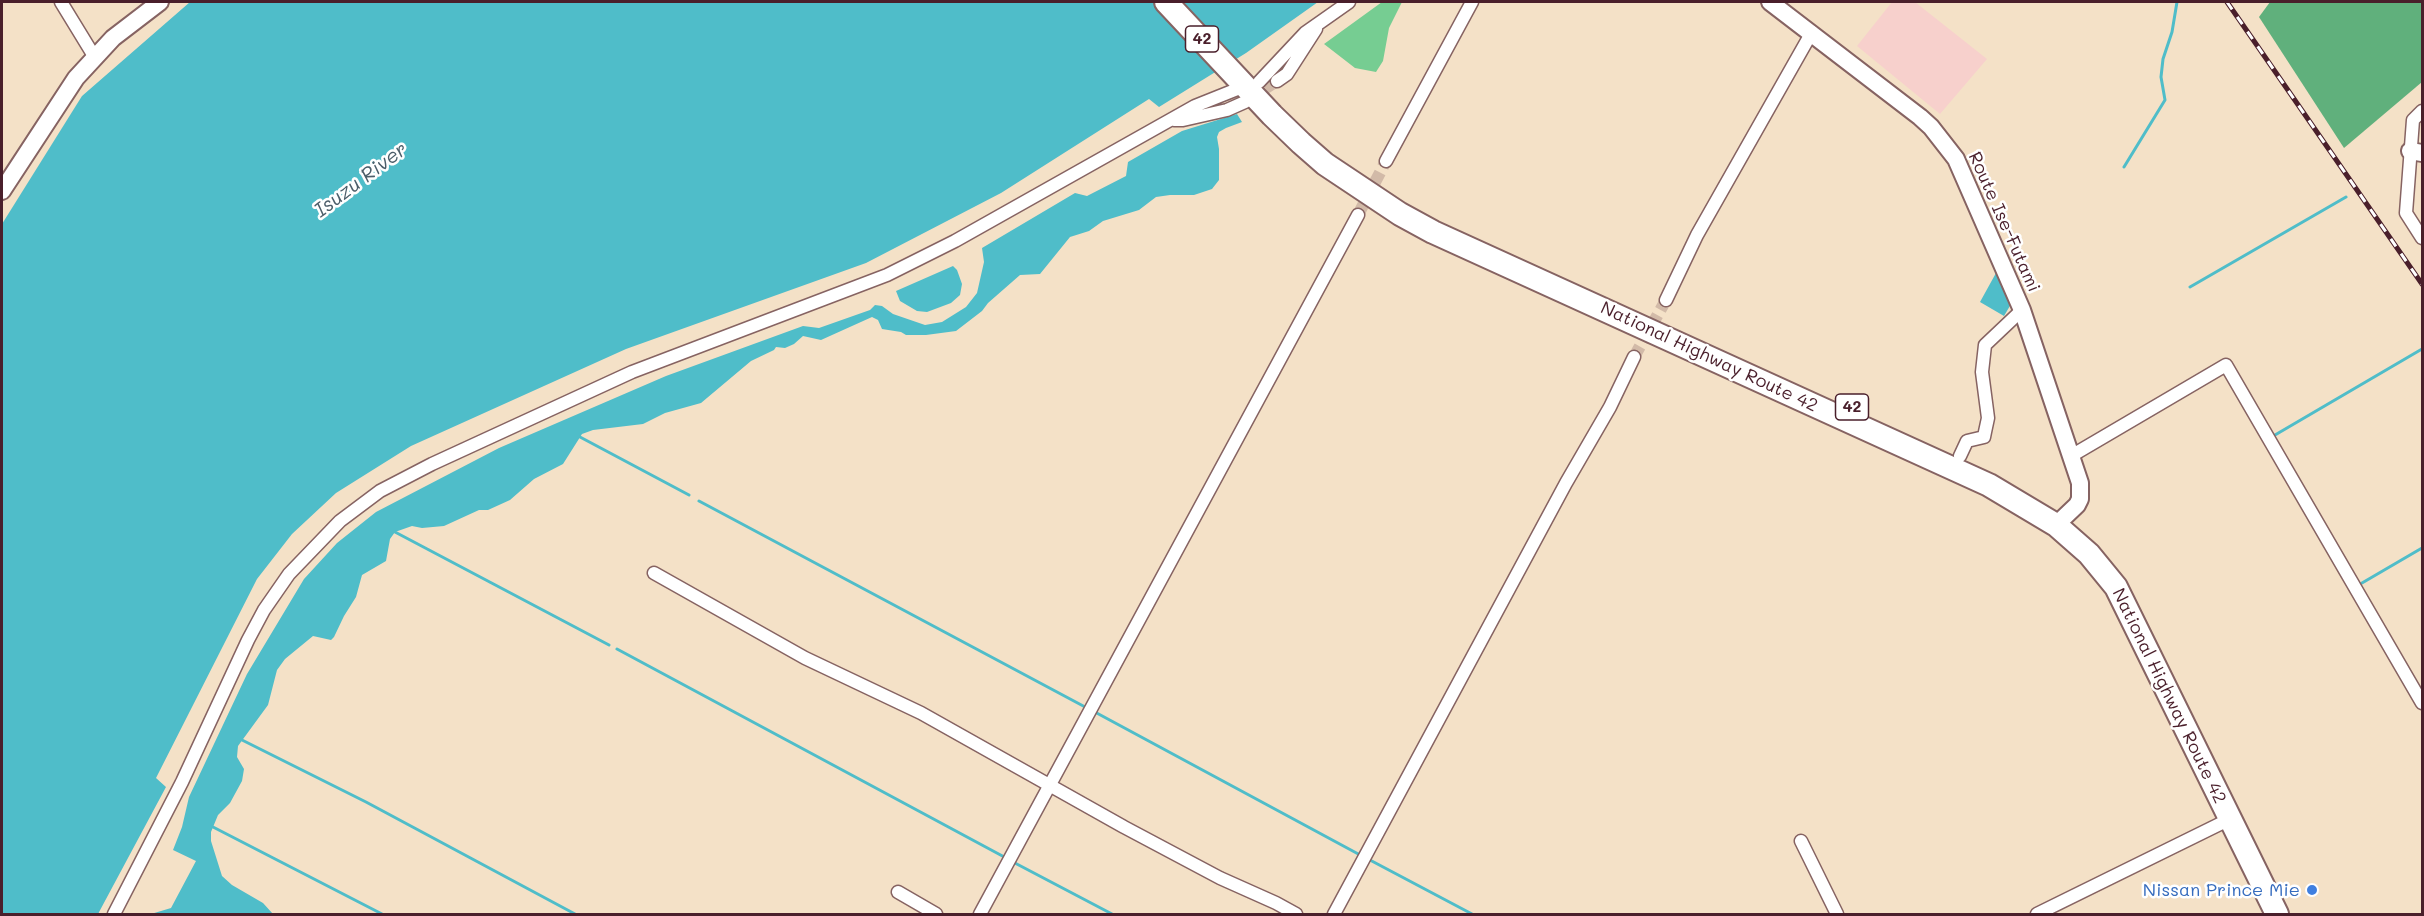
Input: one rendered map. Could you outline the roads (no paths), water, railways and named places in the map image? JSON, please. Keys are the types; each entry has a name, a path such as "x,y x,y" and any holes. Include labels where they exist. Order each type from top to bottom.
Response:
{"highway":[{"name":"National Highway Route 42","path":"1166,2 1251,82 1328,149 1357,171 1438,219 2017,482 2053,505 2061,521 2116,587 2277,915"},
{"name":"National Highway Route 42","path":"1184,2 1251,82 1272,115 1325,164 1400,214 1433,232 1989,485 2061,521 2096,542 2129,582 2292,915"}],"main road":[{"path":"2,191 60,100 94,56 113,38 160,2"},
{"name":"Route Ise-Futami","path":"1770,2 1920,117 1950,150 1965,178 2022,310 2080,483 2080,499 2061,521"}],"street":[{"path":"61,2 94,56"},
{"path":"1251,82 1305,33 1349,2"},
{"path":"1386,161 1472,2"},
{"path":"114,915 182,782 264,610 290,574 340,521 380,491 432,464 632,372 887,275 955,242 1195,106 1251,82 1287,74 1320,23"},
{"path":"1666,300 1697,235 1812,33"},
{"path":"2422,111 2413,120 2416,152 2406,213 2422,238"},
{"path":"980,915 1358,215"},
{"path":"1960,456 1967,441 1984,437 1988,418 1982,372 1985,345 2022,310"},
{"path":"1334,915 1566,483 1610,406 1634,357"},
{"path":"2071,456 2226,364 2422,703"},
{"path":"654,573 805,658 921,714 1220,878 1276,903 1296,915"},
{"path":"2037,915 2230,819"},
{"path":"1801,841 1837,915"},
{"path":"898,892 936,915"}],"water":[{"name":"Isuzu River","path":"190,2 1318,2 1246,53 1159,107 1149,99 1001,193 866,263 626,349 411,446 336,493 292,534 257,579 156,778 166,787 98,914 2,914 2,224 82,96"},
{"path":"1237,114 1242,122 1219,132 1217,137 1219,180 1212,189 1194,195 1156,197 1139,210 1103,221 1089,231 1070,237 1040,274 1020,275 982,311 956,331 906,335 882,329 878,320 872,317 821,340 803,336 794,344 785,348 776,347 751,361 701,403 665,413 643,424 593,430 582,434 563,464 534,479 510,500 488,510 479,510 444,526 422,528 412,526 395,532 390,539 386,561 362,575 356,597 334,637 331,640 313,636 285,659 277,670 268,705 238,746 237,757 244,769 242,781 230,803 218,815 211,832 211,841 222,876 232,885 263,903 273,914 151,914 171,908 196,861 173,850 182,827 189,797 247,674 304,579 337,543 376,512 499,448 666,376 803,326 819,328 870,310 875,305 925,325 942,322 966,307 977,293 984,262 982,248 1075,193 1087,196 1126,176 1128,162 1182,131"},
{"path":"1986,249 2014,299 2004,316 1980,302 1996,273"},
{"path":"953,266 962,284 960,295 951,303 927,312 917,311 900,301 896,291"}],"waterway":[{"path":"2124,167 2165,100 2161,77 2163,59 2172,32 2177,2"},
{"path":"2190,287 2346,197"},
{"path":"2275,435 2422,349"},
{"path":"580,437 689,495"},
{"path":"699,501 1087,708"},
{"path":"395,532 609,645"},
{"path":"2362,583 2422,548"},
{"path":"617,649 1008,859"},
{"path":"1093,711 1362,856"},
{"path":"242,740 366,802 575,914"},
{"path":"213,827 382,914"},
{"path":"1368,859 1472,914"},
{"path":"1013,862 1112,914"}],"tunnel":[{"path":"1250,98 1277,81"},
{"path":"1358,215 1386,161"},
{"path":"1634,357 1666,300"}],"railway":[{"path":"2227,2 2422,284"}],"place":[{"name":"Nissan Prince Mie","path":"2312,890"}]}
